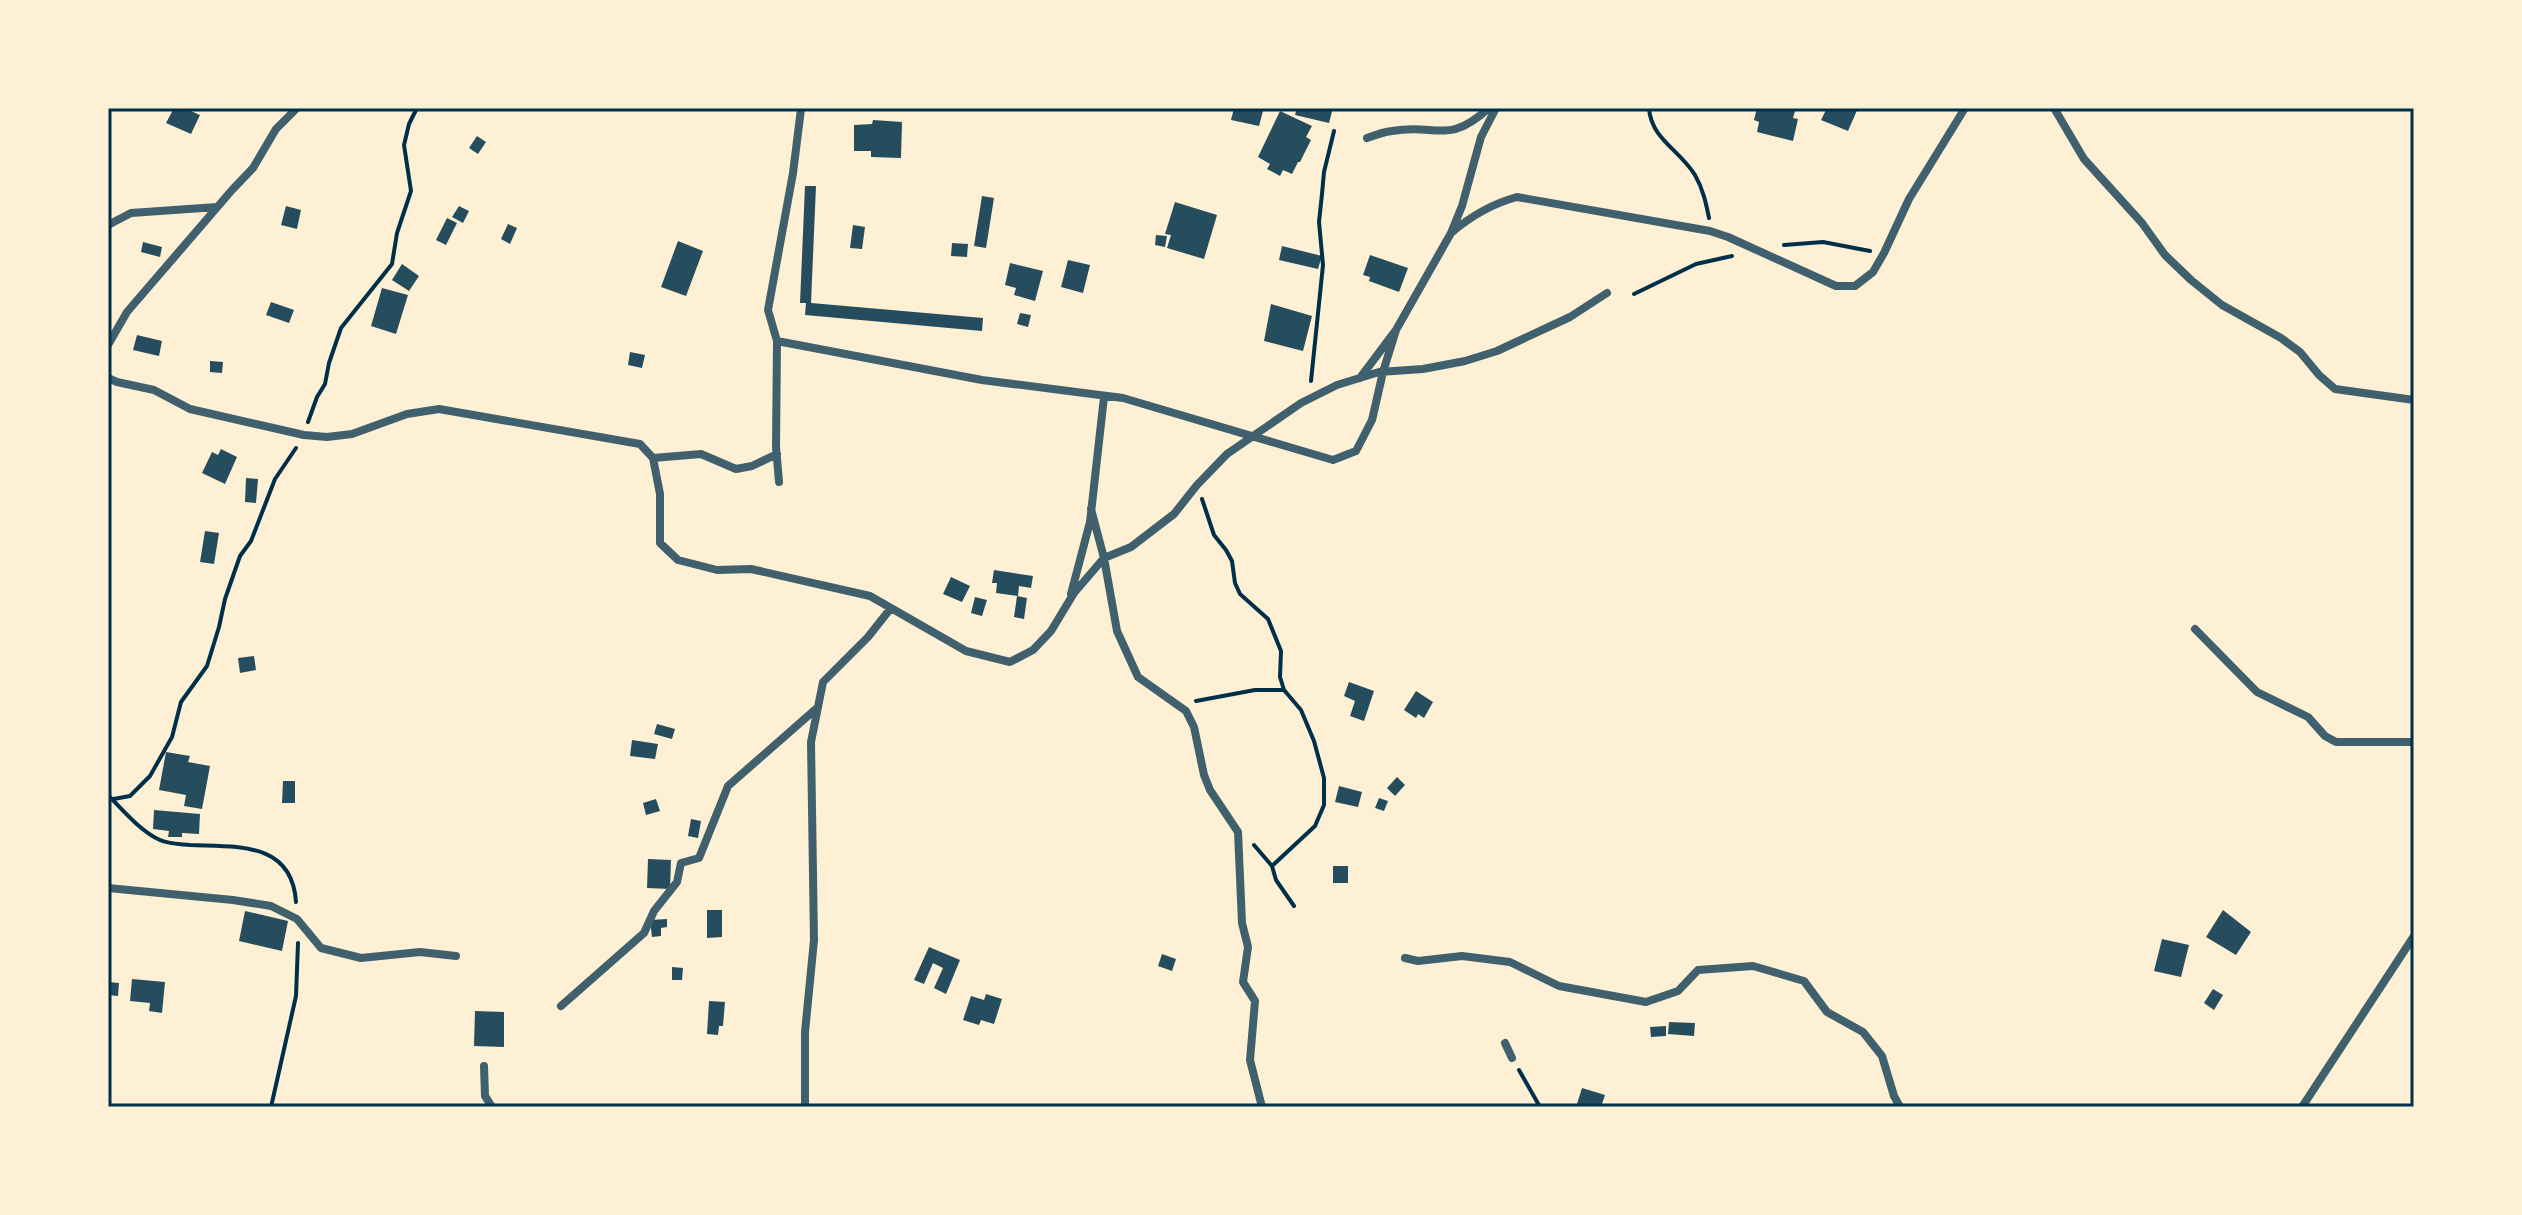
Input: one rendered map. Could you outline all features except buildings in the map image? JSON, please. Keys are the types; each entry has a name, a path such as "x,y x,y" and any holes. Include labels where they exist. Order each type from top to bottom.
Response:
{"street":[{"path":"108,345 127,312 253,168 276,129 297,108"},
{"path":"1367,138 1393,130 1444,132 1460,129 1489,108"},
{"path":"1359,378 1396,330 1451,233 1462,206 1481,137 1496,108"},
{"path":"1451,233 1471,216 1517,197 1710,231 1836,286 1855,286 1879,263 1909,199 1965,108"},
{"path":"2054,108 2084,159 2142,223 2165,255 2191,280 2222,305 2300,352 2335,389 2413,403"},
{"path":"779,482 777,341 768,310 793,173 801,109"},
{"path":"108,225 131,213 217,207"},
{"path":"108,378 154,390 190,409 304,435 327,437 352,434 407,414 439,409 640,444 653,458 660,494 660,543 678,560 717,570 751,569 870,596 966,651 1010,662 1033,650 1051,631 1068,603 1104,558 1131,547 1174,514 1227,454 1309,399 1359,378 1465,361 1497,351 1570,317 1607,293"},
{"path":"777,341 982,380 1123,398 1333,460 1356,451 1372,420 1396,330"},
{"path":"1068,603 1091,509 1104,397"},
{"path":"653,458 701,454 736,469 752,466 777,454"},
{"path":"1091,509 1104,558 1117,631 1138,677 1186,711 1194,727 1207,782 1238,832 1242,923 1248,947 1243,982 1255,1001 1250,1060 1262,1107"},
{"path":"805,1107 805,1032 814,940 811,742 823,682 868,637 891,608"},
{"path":"2195,629 2257,692 2308,717 2325,736 2336,742 2414,742"},
{"path":"561,1006 644,933 654,911 677,882 681,863 699,858 728,786 818,708"},
{"path":"108,888 271,906 297,919 321,948 361,958 420,952 456,956"},
{"path":"2302,1107 2414,936"},
{"path":"1405,958 1418,961 1462,956 1510,962 1559,986 1646,1002 1678,991 1698,970 1753,966 1804,981 1827,1012 1863,1032 1882,1056 1900,1107"},
{"path":"1505,1043 1512,1058"},
{"path":"484,1066 485,1096 492,1107"}],"path":[{"path":"109,798 130,796 150,776 172,737 181,702 207,666 228,587 240,556 255,532 275,479 304,435 317,397 325,384 341,328 392,264 397,233 411,191 404,145 417,108"},
{"path":"1649,108 1651,123 1657,134 1694,173 1699,183 1718,259"},
{"path":"1309,399 1323,265 1319,222 1324,172 1334,131"},
{"path":"1197,485 1214,535 1232,561 1240,594 1268,619 1281,651 1280,677 1284,690 1301,710 1324,778 1324,805 1315,826 1272,866"},
{"path":"1173,701 1203,701 1255,690 1284,690"},
{"path":"109,798 161,841 249,848 277,858 286,871 295,894 298,952 296,996 271,1107"},
{"path":"1238,832 1272,866 1276,880 1294,906"},
{"path":"1512,1058 1540,1107"}]}
